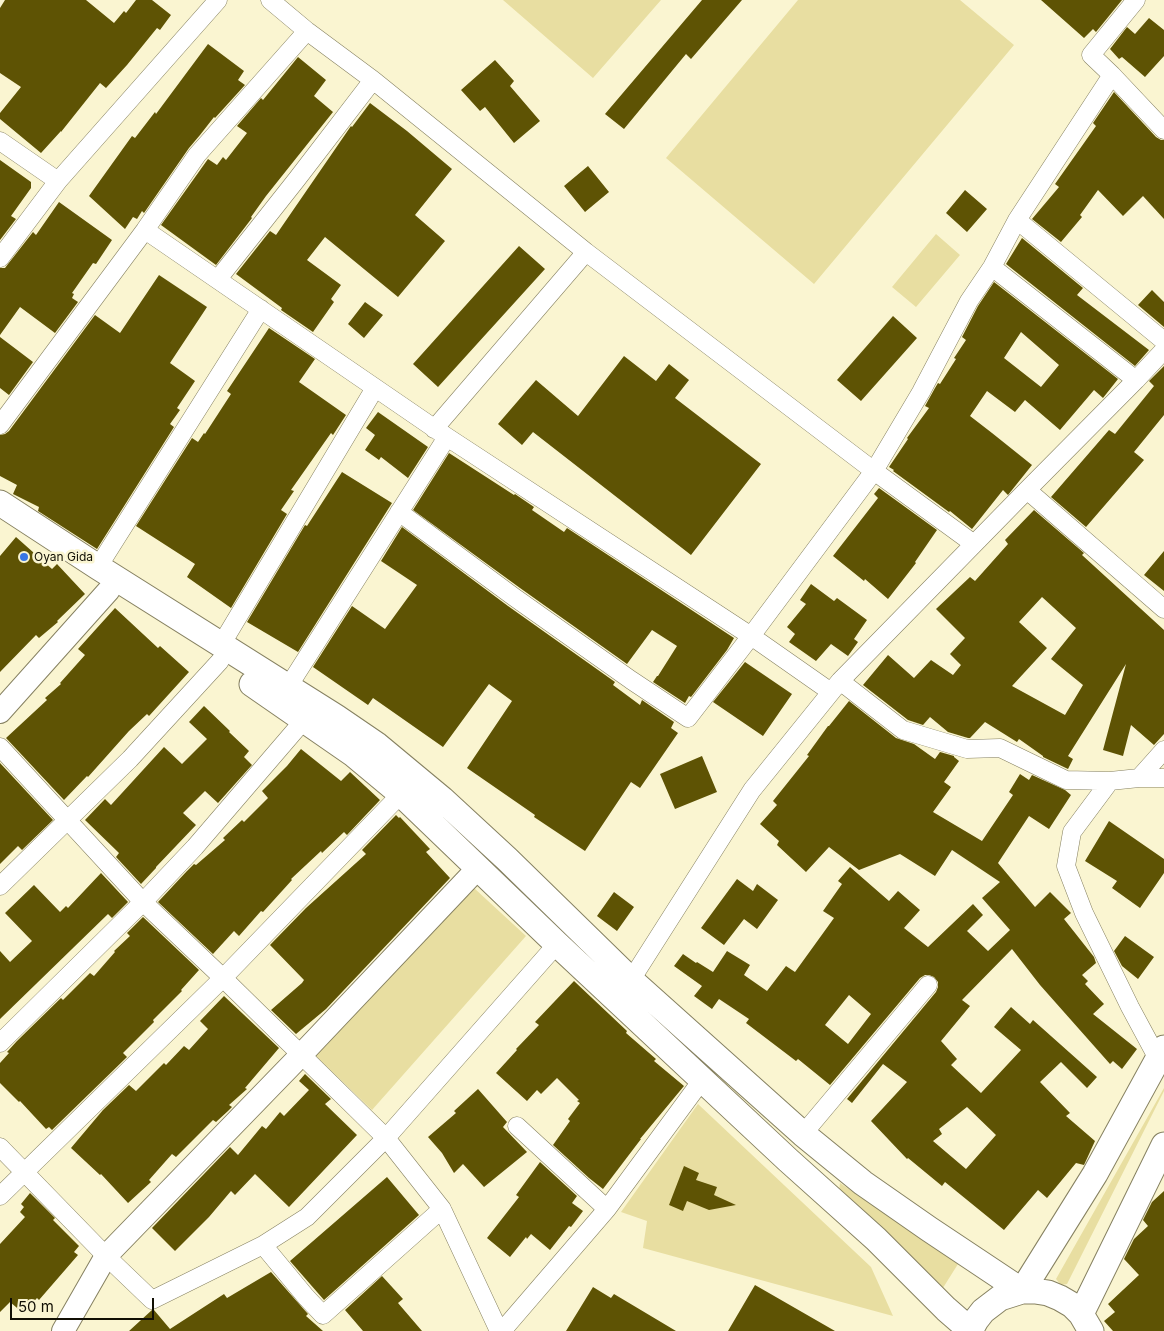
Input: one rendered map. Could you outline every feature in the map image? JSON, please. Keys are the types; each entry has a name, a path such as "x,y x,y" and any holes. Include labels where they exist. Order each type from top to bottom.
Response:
{"main road":[{"path":"0,503 98,567 220,653 304,720 353,754 401,794 557,944 876,1239 946,1309 970,1330 979,1316 991,1304 1000,1298 1022,1291 1035,1291 1054,1295 1072,1305 1086,1323 1164,1145"},
{"path":"0,521 109,590 220,653 288,687 377,745 442,799 631,980 803,1134 863,1182 1022,1291"},
{"path":"1022,1291 1095,1174 1161,1054"}],"street":[{"path":"0,258 58,181 218,0"},
{"path":"270,0 373,80 586,252 874,472 974,544"},
{"path":"1136,0 1091,54 1164,130"},
{"path":"0,425 145,230 197,156 308,31"},
{"path":"399,512 631,680 688,718 874,472 921,392 969,301 992,268 1017,220 1112,75"},
{"path":"218,279 373,80"},
{"path":"0,141 58,181"},
{"path":"1017,220 1164,341"},
{"path":"145,230 440,433 751,636 903,730 967,749 1000,748 1066,780 1164,778"},
{"path":"288,687 399,512 440,433 586,252"},
{"path":"992,268 1136,380"},
{"path":"98,567 261,309"},
{"path":"631,980 752,790 835,687 1164,350"},
{"path":"0,886 130,759 220,653 375,388"},
{"path":"1027,490 1164,609"},
{"path":"0,712 109,590"},
{"path":"0,1043 143,902 195,847 304,720"},
{"path":"0,747 143,902 386,1138 442,1209 500,1331 607,1209 702,1080"},
{"path":"1139,778 1164,750"},
{"path":"1110,780 1072,832 1066,866 1084,913 1130,1007 1161,1054"},
{"path":"0,1196 223,978 401,794"},
{"path":"63,1331 106,1256 301,1055 478,868"},
{"path":"0,1148 152,1300 263,1245 307,1217 386,1138 557,944"},
{"path":"803,1134 928,985"},
{"path":"517,1126 607,1209"},
{"path":"263,1245 306,1297 324,1315 442,1209"}],"shaded area":[{"path":"503,0 661,0 593,78"},
{"path":"798,0 960,0 1014,45 814,284 666,158"},
{"path":"936,234 960,255 916,307 892,287"},
{"path":"474,888 526,936 372,1110 315,1055"},
{"path":"1164,1088 1067,1284 1061,1285 1056,1279"},
{"path":"698,1104 871,1267 893,1316 643,1248 647,1221 621,1212"},
{"path":"840,1183 958,1264 941,1291 879,1224 839,1192"}],"building":[{"path":"5,0 86,0 114,23 124,11 126,13 136,0 152,0 171,15 160,30 157,28 106,88 100,83 61,132 41,153 0,119 0,113 21,87 0,73 0,8"},
{"path":"702,0 742,0 691,59 686,54 624,129 605,114"},
{"path":"1041,0 1122,0 1096,32 1093,29 1084,38"},
{"path":"1149,18 1164,30 1164,56 1145,77 1122,57 1119,59 1110,49 1127,27 1135,34"},
{"path":"208,44 244,71 238,80 245,85 214,117 189,148 144,213 142,211 137,219 133,217 125,229 89,196 132,136 135,138 155,112 156,114"},
{"path":"298,57 326,80 314,96 333,112 266,196 252,218 216,265 161,225 208,159 217,165 223,157 226,160 247,133 237,126 261,98 263,100"},
{"path":"495,60 514,81 510,86 540,121 514,143 485,107 480,111 461,90"},
{"path":"1114,92 1156,137 1164,140 1164,219 1143,196 1123,216 1098,190 1080,215 1082,217 1061,242 1032,219 1059,187 1055,184 1096,126 1093,123"},
{"path":"370,103 452,169 415,215 445,241 398,297 325,237 307,260 341,285 331,299 334,302 313,332 281,310 282,308 236,274 270,231 276,235 351,126"},
{"path":"0,160 31,182 31,188 11,216 16,219 0,240"},
{"path":"588,166 609,192 585,212 564,186"},
{"path":"965,190 987,209 967,232 946,213"},
{"path":"59,202 112,240 96,264 93,263 72,293 74,294 72,298 78,302 55,333 20,307 0,335 0,268 5,268 33,232 36,235"},
{"path":"1022,238 1083,288 1077,295 1149,350 1135,366 1006,264"},
{"path":"519,246 545,269 438,387 413,364"},
{"path":"159,275 207,307 170,363 195,381 177,408 180,410 170,424 174,427 97,549 38,511 39,507 13,494 17,485 0,476 0,435 9,431 95,315 120,333"},
{"path":"994,282 1118,379 1103,398 1094,390 1060,430 1025,400 1015,412 987,391 970,416 1032,465 1008,495 1003,490 972,529 889,467 929,408 925,406 938,383 940,384 956,359 954,358 966,340 962,337 978,306","holes":["1021,332 1059,365 1041,387 1004,358"]},
{"path":"1152,290 1164,302 1164,327 1138,305"},
{"path":"365,302 383,315 364,338 348,324"},
{"path":"893,316 917,338 861,401 837,380"},
{"path":"269,328 315,359 299,382 346,415 291,490 294,491 281,510 287,514 231,608 187,577 195,564 136,526 192,438 198,442 205,434 231,394 227,391"},
{"path":"0,337 33,362 9,395 0,388"},
{"path":"624,356 656,381 669,364 689,380 675,398 761,464 691,555 533,432 522,445 498,424 536,380 578,416"},
{"path":"1164,366 1164,415 1134,452 1144,460 1086,527 1051,497 1109,430 1115,434 1154,386 1149,381"},
{"path":"378,412 428,447 408,478 381,457 379,460 365,450 375,435 366,428"},
{"path":"449,453 534,507 532,510 564,532 567,528 734,638 727,650 685,703 653,682 677,646 652,630 627,664 413,510"},
{"path":"342,472 392,503 298,652 247,622 305,525 307,526"},
{"path":"879,488 937,530 916,563 888,599 865,579 864,581 833,556 878,498 874,494"},
{"path":"1034,510 1084,553 1082,555 1164,630 1164,734 1154,745 1131,725 1123,756 1103,750 1126,664 1068,756 1073,759 1068,769 1043,757 1019,739 1017,742 985,722 968,738 948,732 930,717 923,725 908,720 863,685 888,655 914,678 931,660 953,675 961,665 950,654 965,638 936,609 970,577 975,581 1008,544 1005,540","holes":["1042,597 1076,628 1051,659 1083,685 1065,715 1012,686 1047,648 1019,622"]},
{"path":"402,527 508,606 615,682 613,685 640,705 642,700 674,722 671,728 678,733 640,788 631,782 585,851 534,817 535,815 467,768 512,701 489,684 443,747 373,698 368,705 313,667 352,606 385,629 417,585 381,561"},
{"path":"16,537 52,569 57,564 85,594 58,622 39,638 36,635 0,672 0,556"},
{"path":"1164,551 1164,591 1144,575"},
{"path":"811,584 834,601 837,598 867,620 854,639 858,642 848,656 831,644 816,661 789,642 795,634 787,627 806,604 800,600"},
{"path":"115,608 158,648 160,646 189,672 149,716 147,714 129,731 88,777 64,800 6,738 47,700 45,698 61,684 85,655 78,649"},
{"path":"745,662 792,694 763,736 713,702"},
{"path":"849,701 896,738 914,744 935,759 940,752 954,756 959,761 944,782 951,787 933,812 982,841 1013,795 1009,792 1020,774 1029,780 1032,775 1065,790 1071,795 1049,829 1029,816 998,863 1035,907 1050,892 1071,913 1064,919 1094,957 1096,963 1082,975 1088,981 1085,984 1104,1004 1093,1014 1137,1049 1122,1069 1113,1061 1110,1064 1040,985 1012,949 962,1000 970,1006 941,1041 957,1059 951,1065 981,1093 1021,1050 994,1027 1011,1007 1030,1024 1033,1020 1097,1077 1087,1088 1061,1062 1040,1082 1070,1113 1066,1116 1095,1141 1084,1165 1076,1163 1047,1198 1038,1190 1004,1230 945,1182 942,1186 907,1159 871,1121 907,1082 883,1064 852,1103 847,1099 936,992 938,982 934,977 925,975 920,978 830,1085 798,1059 796,1061 746,1023 749,1019 719,999 712,1009 694,996 702,986 674,966 683,954 713,972 727,951 750,965 744,975 767,991 786,966 795,972 834,918 823,911 842,884 838,881 850,867 889,901 898,891 920,910 904,928 928,947 973,904 983,915 967,931 988,951 1010,930 982,898 1000,882 952,850 935,876 900,854 859,870 829,847 806,872 777,845 779,841 760,824 777,805 773,801 809,756 807,755","holes":["849,995 871,1014 848,1044 825,1025","967,1107 996,1135 966,1169 933,1141 942,1134 939,1129"]},
{"path":"204,706 249,751 244,757 252,765 218,803 205,791 183,813 196,825 141,884 116,857 119,853 85,820 105,799 111,805 164,747 182,764 207,739 189,722"},
{"path":"301,749 341,781 350,772 380,800 347,835 344,832 291,879 263,912 261,911 239,936 234,931 213,954 158,902 194,864 196,865 225,840 223,838 242,820 244,822 268,798 262,791"},
{"path":"702,756 717,792 675,809 660,774"},
{"path":"0,763 53,820 22,850 18,846 0,864"},
{"path":"396,815 430,849 426,852 450,878 326,1009 296,1034 271,1010 304,980 270,945 306,908 366,854 362,850"},
{"path":"1109,821 1164,859 1164,873 1140,908 1112,888 1117,881 1085,861"},
{"path":"101,873 128,902 112,918 108,914 0,1019 0,951 10,962 32,941 5,913 34,885 60,912 66,906 68,908"},
{"path":"737,879 753,891 757,884 778,900 757,929 744,919 724,945 701,928"},
{"path":"614,892 634,907 617,931 597,916"},
{"path":"143,917 199,970 182,991 153,1020 154,1022 123,1053 127,1057 52,1130 49,1127 46,1129 0,1083 0,1063 17,1041 61,998 63,1000 90,973 94,976 114,951 130,936 127,933"},
{"path":"1125,936 1154,957 1138,979 1122,966 1114,951"},
{"path":"574,981 627,1031 626,1033 656,1059 654,1061 684,1086 640,1139 603,1189 553,1145 570,1121 568,1119 580,1103 577,1101 579,1100 557,1078 541,1094 537,1090 527,1101 496,1073 539,1025 535,1022"},
{"path":"224,996 279,1048 245,1088 247,1089 229,1105 232,1107 216,1122 213,1120 176,1157 172,1154 149,1180 151,1182 128,1203 101,1174 71,1148 103,1110 129,1085 136,1091 164,1063 166,1065 184,1046 189,1050 208,1029 200,1021"},
{"path":"305,1074 331,1099 325,1104 357,1135 289,1207 255,1174 235,1195 231,1191 209,1217 175,1251 152,1228 230,1147 238,1155 262,1126 266,1129 280,1112 284,1116 309,1090 299,1081"},
{"path":"478,1089 507,1122 503,1127 527,1152 484,1187 463,1164 454,1173 442,1153 428,1137 456,1113 454,1111"},
{"path":"540,1162 577,1196 572,1203 583,1211 550,1250 531,1234 527,1239 526,1237 510,1257 487,1238 519,1197 516,1195"},
{"path":"684,1166 699,1173 696,1180 717,1187 714,1195 736,1205 709,1210 687,1201 683,1211 669,1205"},
{"path":"387,1177 419,1215 324,1300 290,1261"},
{"path":"1164,1191 1164,1331 1113,1331 1104,1321 1115,1312 1108,1304 1139,1275 1124,1259 1134,1239 1148,1226 1143,1220 1152,1202"},
{"path":"30,1193 79,1246 74,1252 78,1255 39,1300 37,1298 23,1313 10,1302 0,1312 0,1244 25,1217 20,1212 24,1207 21,1204"},
{"path":"271,1272 308,1314 306,1316 323,1331 129,1331 152,1310 170,1329 224,1294 227,1298"},
{"path":"382,1276 403,1299 398,1303 422,1331 363,1331 345,1310"},
{"path":"755,1285 835,1331 728,1331"},
{"path":"593,1287 611,1298 614,1294 676,1331 566,1331"}],"place":[{"name":"Oyan Gida","path":"24,557"}]}
